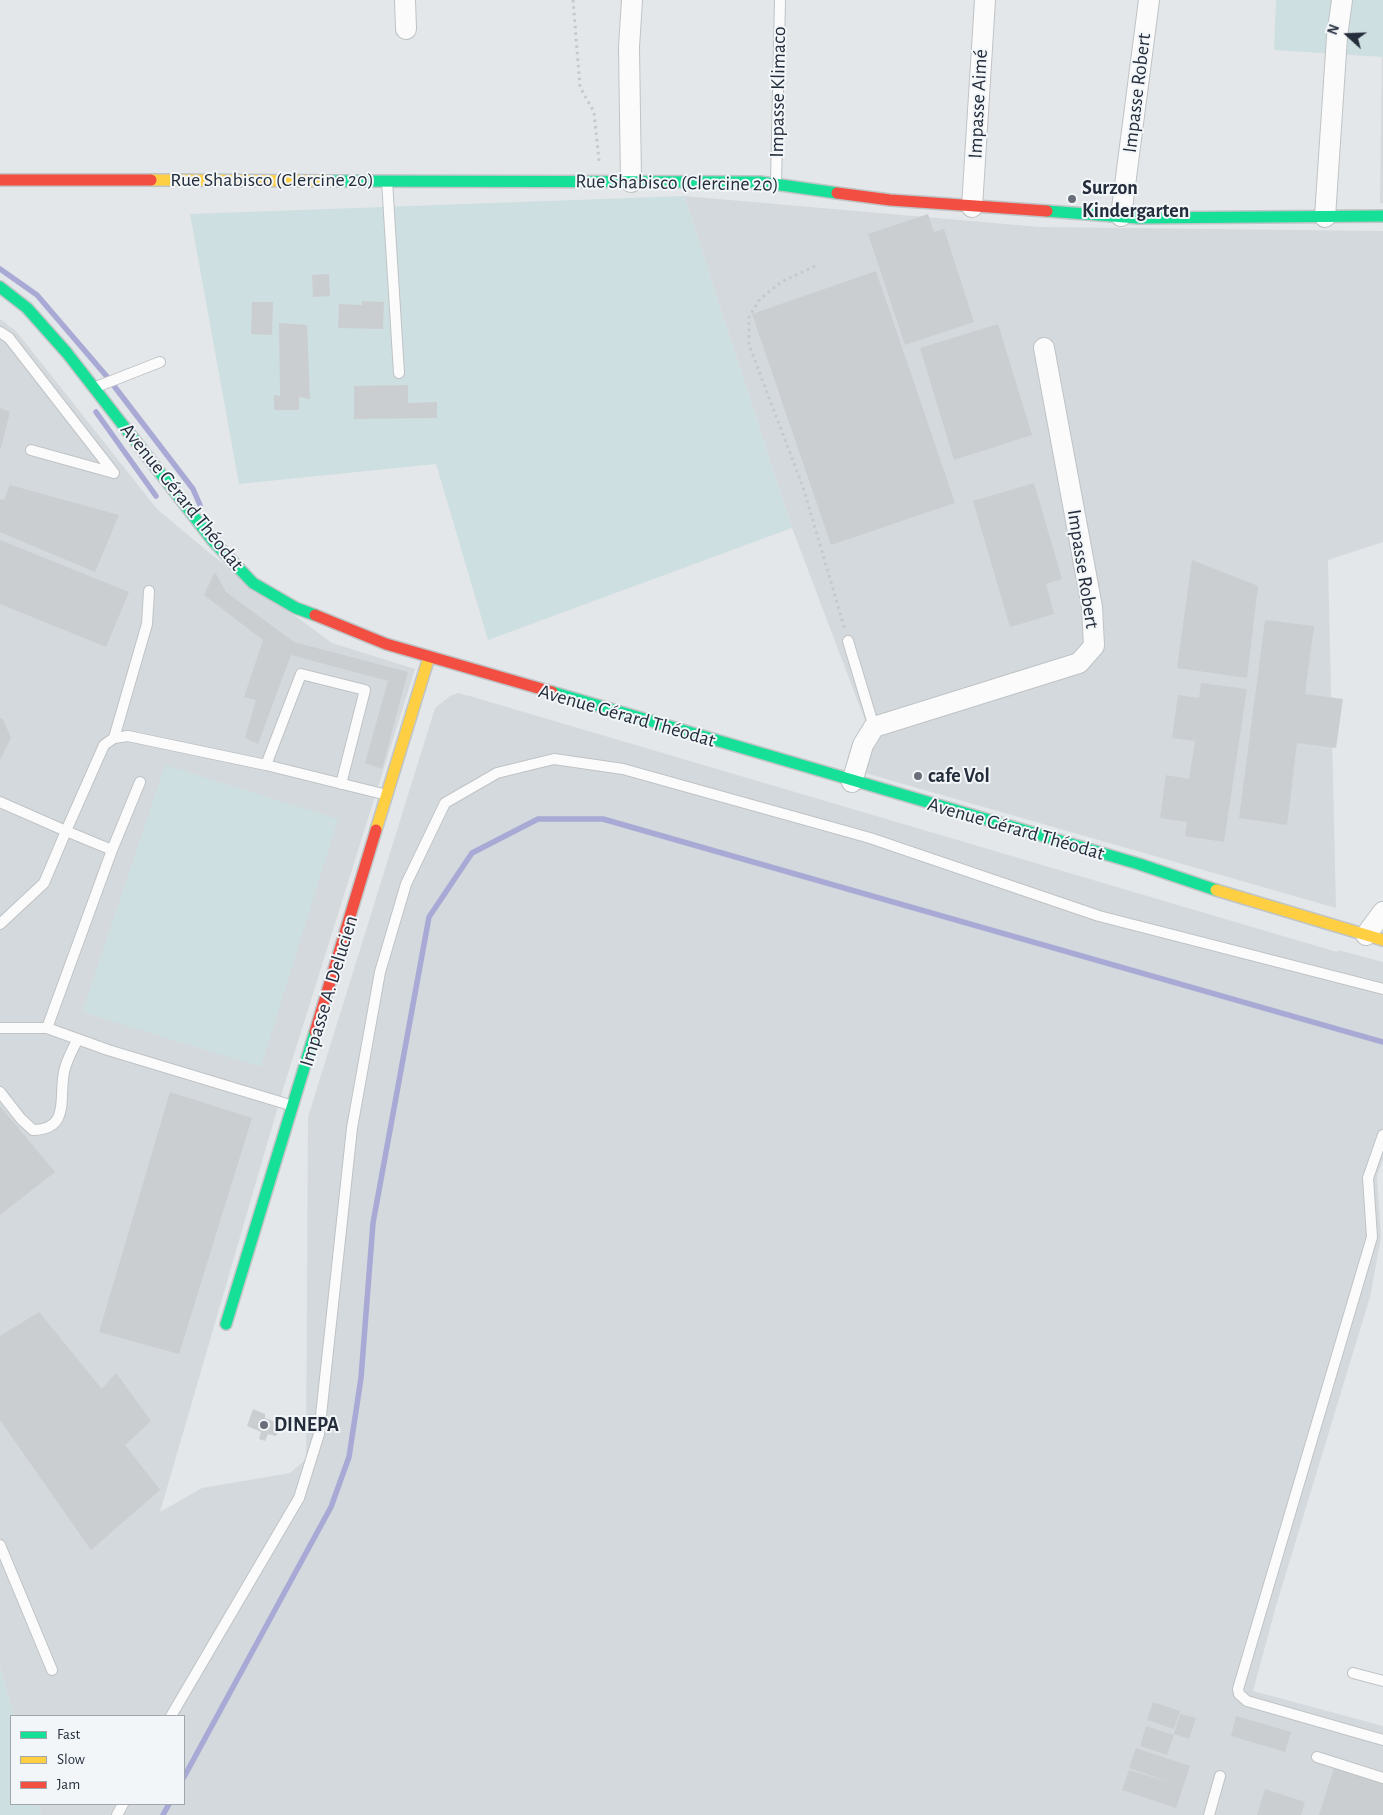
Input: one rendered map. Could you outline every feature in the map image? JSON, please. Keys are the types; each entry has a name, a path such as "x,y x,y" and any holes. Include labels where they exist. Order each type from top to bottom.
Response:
{"street":[{"path":"405,0 406,29"},
{"path":"631,182 629,31 632,0"},
{"name":"Impasse Aimé","path":"972,207 984,0"},
{"name":"Impasse Robert","path":"1122,216 1149,0"},
{"path":"1325,217 1336,47 1342,0"},
{"name":"Rue Shabisco (Clercine 20)","path":"0,180 776,183 890,200 1122,216 1383,216"},
{"name":"Avenue Gérard Théodat","path":"0,287 27,308 94,388 213,541 253,583 296,608 329,623 429,658 1139,864 1218,891 1374,937"},
{"name":"Impasse Robert","path":"874,728 1079,663 1094,646 1092,607 1044,348"},
{"name":"Impasse A. Delucien","path":"226,1324 429,658"},
{"path":"852,782 863,745 874,728"},
{"path":"1374,937 1383,912"}],"lane":[{"name":"Impasse Klimaco","path":"776,183 780,0"},
{"path":"387,180 399,372"},
{"path":"0,332 9,338 114,473 31,450"},
{"path":"94,388 160,362"},
{"path":"114,738 147,624 149,591"},
{"path":"848,641 874,728"},
{"path":"266,765 301,674 364,690 341,784"},
{"path":"0,924 44,883 104,745 114,738 140,738 266,765 388,795"},
{"path":"171,1715 298,1498 319,1434 352,1128 380,972 406,884 445,803 497,772 554,759 623,769 870,838 1099,916 1383,989"},
{"path":"47,1028 112,850 140,782"},
{"path":"0,802 112,850"},
{"path":"0,1028 47,1028 294,1106"},
{"path":"0,1092 33,1130 46,1130 55,1124 61,1115 65,1068 78,1039"},
{"path":"1383,1135 1368,1178 1372,1237 1238,1689 1239,1694 1247,1701 1383,1740"},
{"path":"0,1545 52,1670"},
{"path":"1352,1673 1383,1681"},
{"path":"1317,1757 1383,1778"},
{"path":"1209,1815 1220,1776"}],"path":[{"path":"573,0 580,87 594,112 601,182"},
{"path":"815,266 781,282 760,299 749,317 749,345 802,487 848,641"}],"shaded area":[{"path":"1276,0 1383,0 1383,57 1274,50"},
{"path":"1382,57 1383,203 1380,203"},
{"path":"684,196 1040,227 1383,231 1383,542 1328,560 1336,908 865,773 874,744 792,528"},
{"path":"684,196 792,528 488,640 436,464 239,484 190,214"},
{"path":"0,319 16,331 157,509 212,555 332,643 415,669 284,1086 160,1512 202,1488 290,1473 306,1459 308,1117 435,708 450,696 458,693 473,697 1337,952 1338,950 1383,962 1383,1159 1377,1176 1381,1238 1370,1297 1276,1606 1253,1691 1383,1726 1383,1815 41,1815 38,1805 185,1805 185,1715 14,1715 0,1667"},
{"path":"165,765 338,819 261,1067 82,1012"},
{"path":"0,1667 14,1715 10,1715 10,1805 38,1805 41,1815 0,1815"}],"building":[{"path":"928,214 934,232 944,229 974,322 905,345 868,234"},
{"path":"876,271 955,503 831,545 752,314"},
{"path":"329,274 330,296 313,297 312,275"},
{"path":"362,301 384,302 383,329 338,328 339,304 362,305"},
{"path":"252,302 273,302 272,335 251,334"},
{"path":"279,323 307,325 310,399 299,397 299,410 274,410 274,395 280,396"},
{"path":"998,324 1032,435 954,460 920,348"},
{"path":"408,385 408,403 437,402 437,418 354,419 354,386"},
{"path":"0,408 10,412 1,448 0,448"},
{"path":"1034,483 1062,579 1046,584 1054,614 1010,627 973,501"},
{"path":"10,485 119,515 95,572 0,532 0,499 4,500"},
{"path":"0,540 129,592 106,647 0,604"},
{"path":"1192,560 1258,586 1247,678 1177,668"},
{"path":"215,572 226,592 294,642 408,672 382,769 365,763 388,681 291,655 258,744 245,738 256,700 244,697 263,640 204,595"},
{"path":"1265,620 1314,626 1305,694 1343,699 1336,748 1297,743 1287,825 1239,818"},
{"path":"1201,683 1247,689 1224,842 1185,836 1187,822 1160,818 1166,775 1189,779 1195,741 1172,738 1178,695 1199,698"},
{"path":"0,718 3,719 11,738 0,760"},
{"path":"170,1092 252,1118 179,1354 99,1332"},
{"path":"0,1106 55,1172 0,1215"},
{"path":"39,1312 102,1389 116,1373 151,1421 125,1445 160,1490 91,1550 0,1420 0,1336"},
{"name":"DINEPA","path":"253,1409 265,1414 265,1418 281,1424 276,1436 268,1434 265,1441 259,1439 261,1432 247,1426"},
{"path":"1153,1702 1180,1711 1174,1729 1147,1720"},
{"path":"1180,1714 1196,1718 1189,1739 1174,1734"},
{"path":"1236,1716 1291,1732 1285,1752 1231,1736"},
{"path":"1146,1726 1174,1735 1167,1755 1140,1746"},
{"path":"1136,1748 1190,1766 1176,1808 1122,1790 1129,1770 1172,1783 1129,1768"},
{"path":"1334,1768 1383,1783 1383,1815 1319,1815"},
{"path":"1265,1789 1305,1802 1301,1815 1257,1815"}],"waterway":[{"path":"0,269 37,295 109,379"},
{"path":"111,382 193,489 200,505"},
{"path":"96,412 156,496"},
{"path":"185,1775 331,1507 349,1457 361,1378 373,1223 429,917 472,853 538,819 603,819 1383,1042"},
{"path":"163,1815 168,1805"}],"traffic: fast":[{"path":"329,181 760,182 837,193"},
{"path":"1047,211 1138,218 1383,216"},
{"path":"0,287 27,308 67,353 213,541 253,583 296,608 315,615"},
{"path":"552,692 1139,864 1216,890"},
{"path":"226,1324 315,1032"}],"traffic: slow":[{"path":"151,180 329,181"},
{"path":"376,830 429,657"},
{"path":"1216,890 1383,940"}],"traffic: jam":[{"path":"0,180 151,180"},
{"path":"837,193 890,200 1047,211"},
{"path":"315,615 386,644 552,692"},
{"path":"315,1032 376,830"}],"place":[{"name":"Surzon Kindergarten","path":"1072,199"},
{"name":"cafe Vol","path":"918,776"},
{"name":"DINEPA","path":"264,1425"}]}
